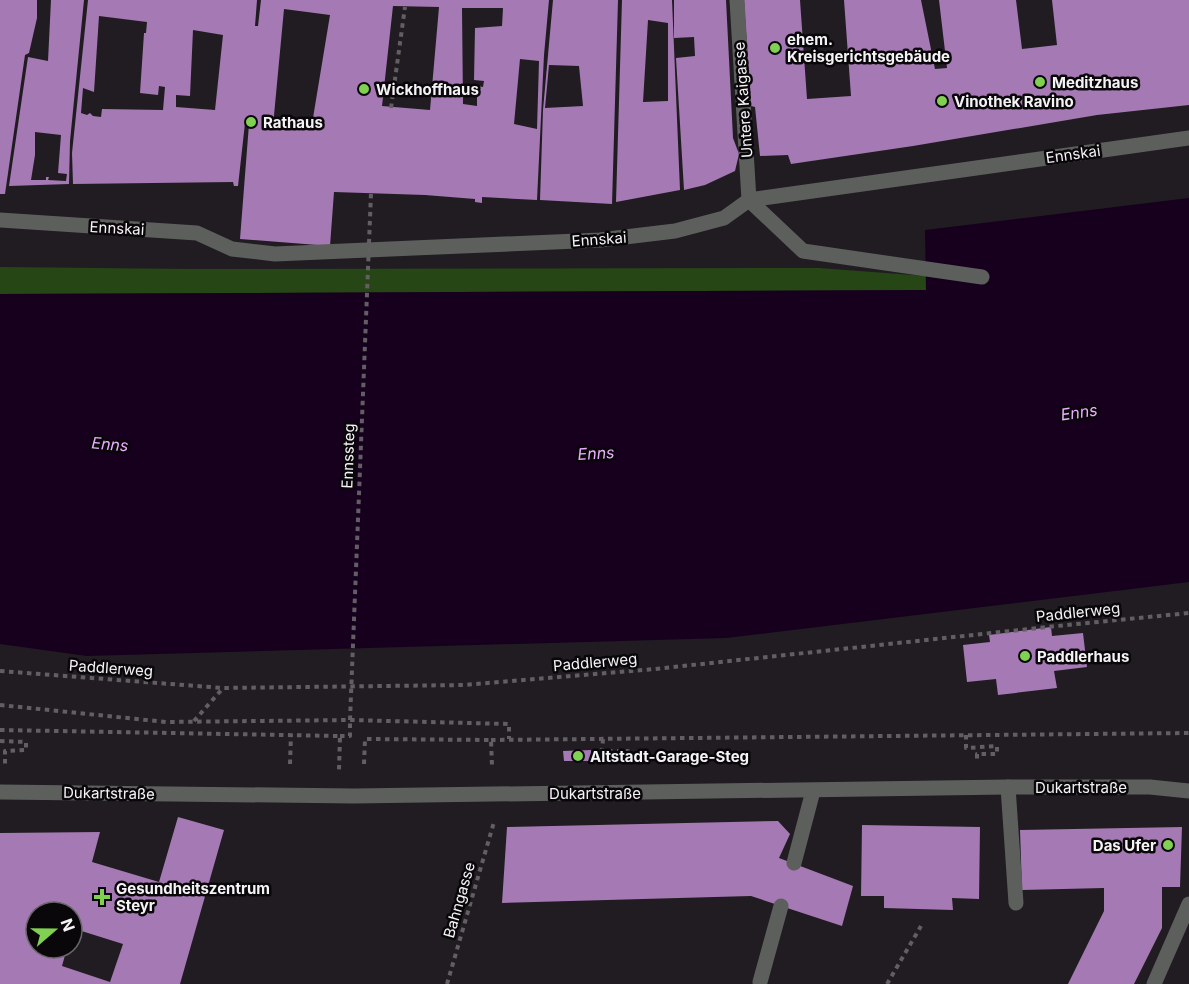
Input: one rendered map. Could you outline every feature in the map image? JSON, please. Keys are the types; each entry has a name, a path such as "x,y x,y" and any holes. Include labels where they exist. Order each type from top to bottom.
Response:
{"street":[{"name":"Untere Kaigasse","path":"737,0 749,200"},
{"name":"Ennskai","path":"0,220 197,232 232,249 275,254 600,240 675,231 724,218 749,200 1189,138"},
{"path":"749,200 803,251 982,277"},
{"path":"1008,787 1016,903"},
{"name":"Dukartstraße","path":"0,792 354,796 1008,787 1150,787 1189,791"},
{"path":"794,863 813,791"},
{"path":"1154,984 1189,904"},
{"path":"760,982 781,906"}],"path":[{"path":"392,108 405,7"},
{"name":"Ennssteg","path":"350,720 370,193"},
{"name":"Paddlerweg","path":"0,671 223,688 476,684 656,669 1189,613"},
{"path":"193,722 223,688"},
{"path":"0,705 166,722 350,720 509,724 509,739"},
{"path":"0,730 350,736 350,720"},
{"path":"364,764 365,739 491,740 1189,733"},
{"path":"290,764 291,734"},
{"path":"966,735 966,748 997,746 997,754 977,754"},
{"path":"339,771 340,736"},
{"path":"603,739 602,751 628,751 628,758 610,758"},
{"path":"491,740 492,766"},
{"path":"0,741 26,742 26,750 5,751 5,772"},
{"name":"Bahngasse","path":"447,984 494,822"},
{"path":"887,984 921,926"}],"green space":[{"path":"0,267 819,268 926,276 926,290 0,294"}],"water":[{"name":"Enns","path":"1189,198 1189,582 726,638 87,656 0,644 0,294 926,290 925,230"}],"building":[{"path":"0,0 37,0 37,18 29,53 25,55 5,194 0,194"},
{"path":"51,0 84,0 70,141 69,184 9,186 28,57 48,61","holes":["35,132 61,135 58,173 67,174 66,181 48,180 49,177 46,177 46,180 31,180 35,155"]},
{"path":"88,0 257,0 255,26 258,26 261,0 549,0 537,200 482,197 482,203 475,202 475,199 425,195 334,192 330,246 240,239 249,124 245,123 238,186 234,186 233,182 73,184 72,153","holes":["393,6 439,7 430,110 382,106","462,8 503,8 502,26 475,28 474,80 484,81 483,87 477,86 477,106 463,104","284,9 330,15 311,130 273,126","99,16 147,22 146,33 144,33 140,93 158,95 159,86 165,87 163,110 102,109 101,117 90,113 87,115 81,113 83,88 94,92","193,30 223,35 215,110 176,107 176,95 190,96","520,59 539,61 537,129 514,124"]},
{"path":"553,0 618,0 612,204 540,200 543,110","holes":["549,65 579,66 583,106 545,108"]},
{"path":"622,0 672,0 680,190 616,202","holes":["648,20 668,23 668,101 643,102"]},
{"path":"674,0 726,0 733,138 739,154 735,171 705,185 684,190 676,58 695,56 694,37 674,38"},
{"path":"744,0 800,0 807,99 851,96 844,0 921,0 935,69 947,68 939,0 1016,0 1022,49 1057,45 1052,0 1189,0 1189,105 1097,115 791,164 788,155 760,156 755,107 751,106"},
{"name":"Paddlerhaus","path":"1051,627 1052,636 1083,633 1087,667 1054,671 1057,688 998,695 996,679 967,682 963,645 990,642 989,635"},
{"name":"Altstadt-Garage-Steg","path":"591,750 591,761 564,761 563,751"},
{"name":"Gesundheitszentrum Steyr","path":"178,817 224,830 180,984 0,984 0,833 100,832 92,862 159,882"},
{"path":"778,821 790,834 779,858 853,886 842,926 751,896 502,903 507,827"},
{"path":"862,825 980,827 979,899 952,898 953,910 884,908 884,896 861,896"},
{"path":"1182,827 1180,887 1162,887 1162,928 1134,984 1068,984 1104,911 1104,888 1022,890 1020,830"}],"place":[{"name":"ehem. Kreisgerichtsgebäude","path":"775,48"},
{"name":"Meditzhaus","path":"1040,82"},
{"name":"Wickhoffhaus","path":"364,89"},
{"name":"Vinothek Ravino","path":"942,101"},
{"name":"Rathaus","path":"251,122"},
{"name":"Paddlerhaus","path":"1025,656"},
{"name":"Altstadt-Garage-Steg","path":"578,756"},
{"name":"Das Ufer","path":"1168,845"},
{"name":"Gesundheitszentrum Steyr","path":"102,897"}]}
